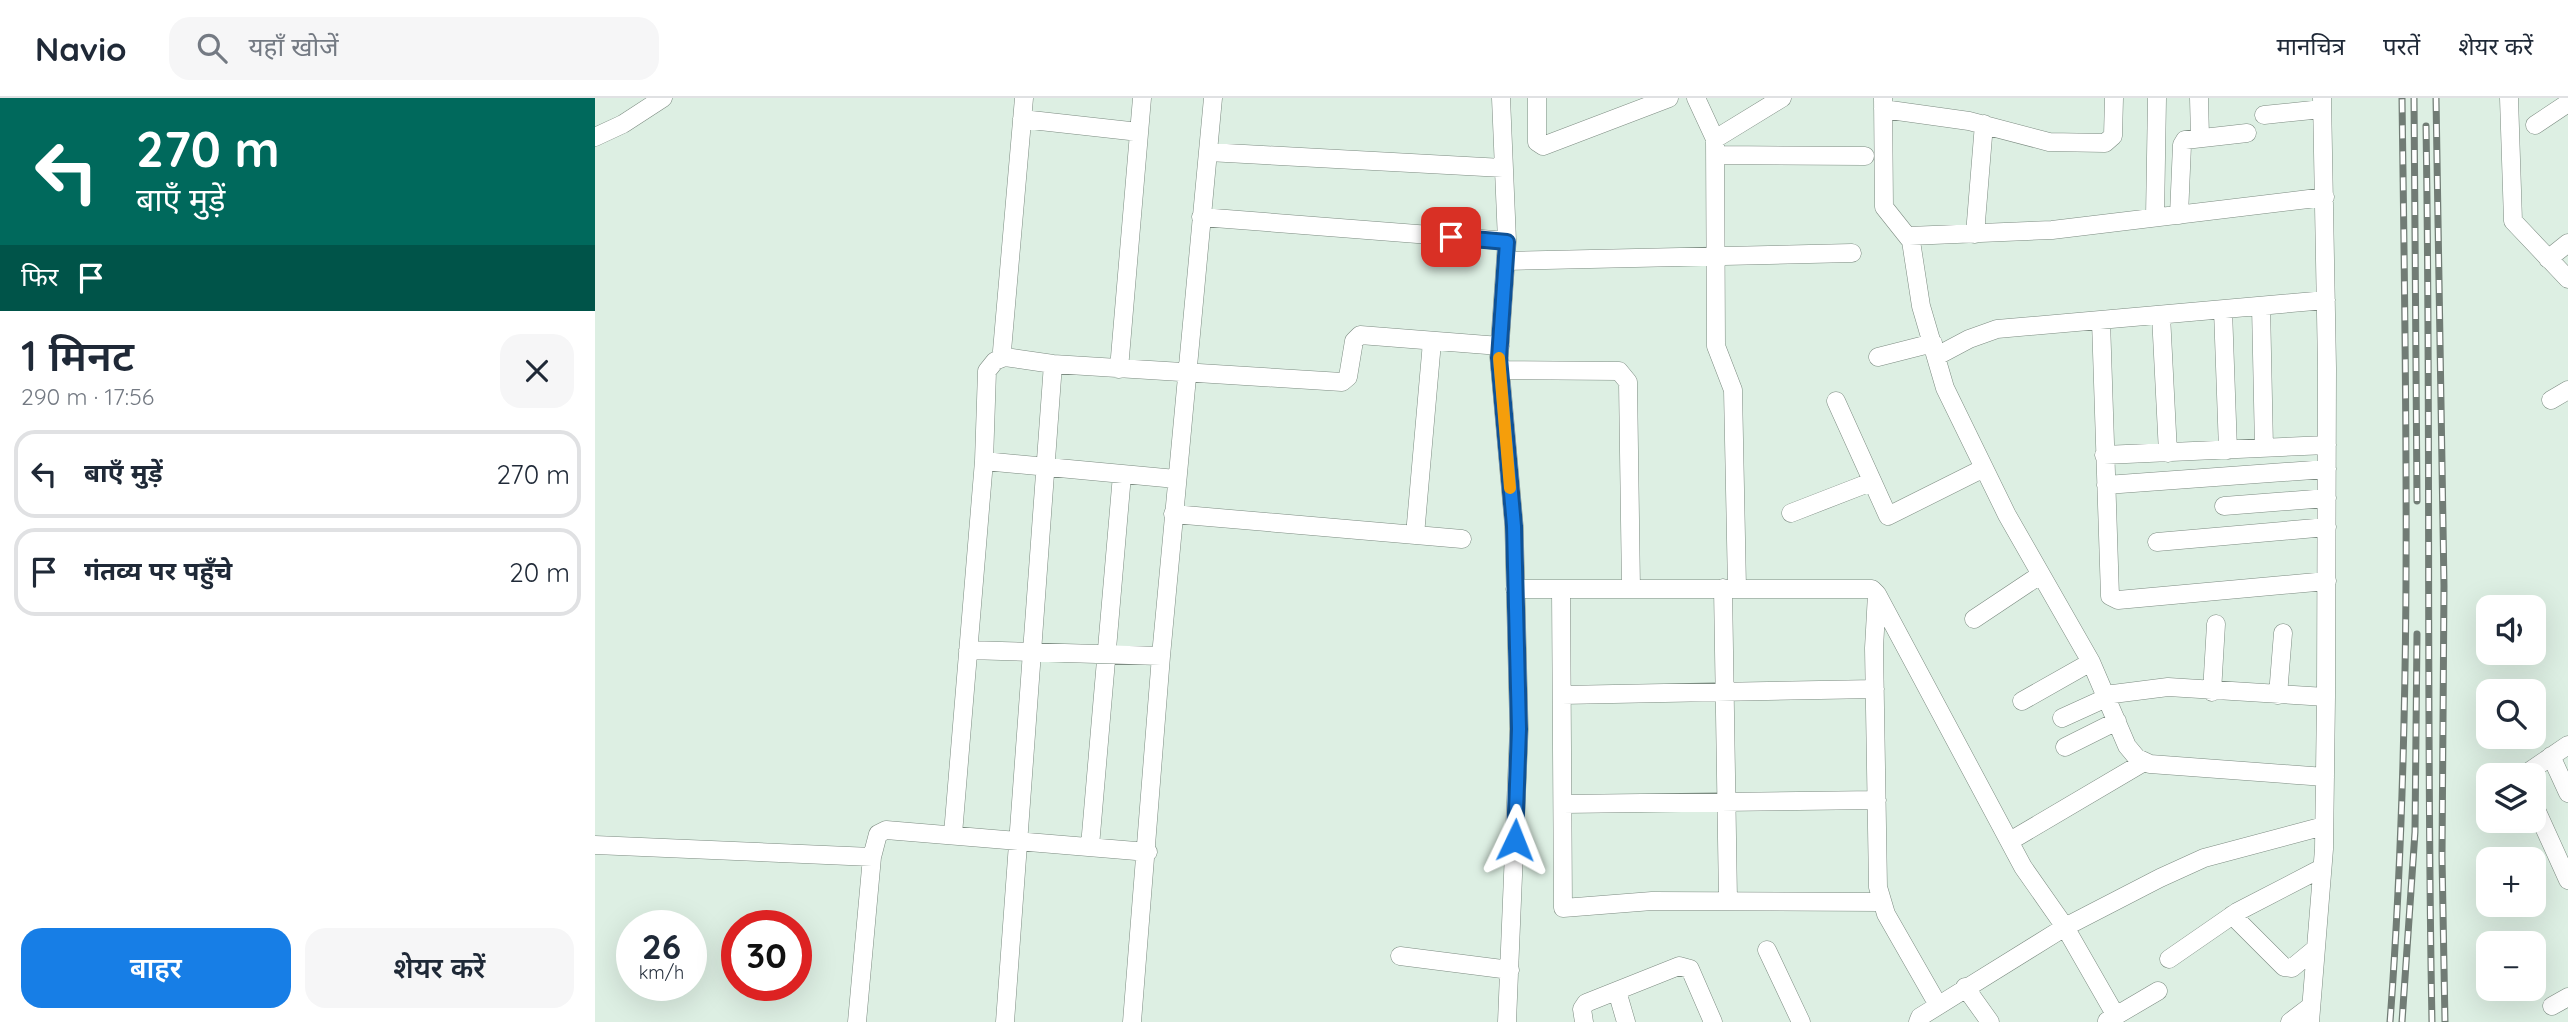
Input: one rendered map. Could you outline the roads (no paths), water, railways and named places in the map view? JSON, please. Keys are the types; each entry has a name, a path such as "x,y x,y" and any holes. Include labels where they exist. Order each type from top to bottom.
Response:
{"street":[{"path":"595,137 623,124 663,98"},
{"path":"1005,357 1002,351 1010,230 1024,98"},
{"path":"1119,369 1142,98"},
{"path":"1132,1022 1148,852 1161,656 1185,373 1213,98"},
{"path":"1501,98 1507,242 1500,370 1514,526 1519,729 1507,1022"},
{"path":"1537,98 1537,142 1543,146 1669,98"},
{"path":"1696,98 1715,147 1718,256 1716,346 1733,390 1730,588 1725,693 1728,900"},
{"path":"1715,147 1782,98"},
{"path":"2114,98 2113,136 2105,143 2049,142 1984,124 1883,103 1884,206 1890,218 1909,236 1921,306 1950,399 2041,575 2091,662 2132,753 2144,762 2325,777"},
{"path":"2155,218 2157,98"},
{"path":"2199,98 2200,137"},
{"path":"2509,98 2513,221 2568,279"},
{"path":"2535,125 2568,103"},
{"path":"2264,115 2322,104 2327,445 2324,826 2310,1014 2291,1022"},
{"path":"1022,119 1139,132"},
{"path":"1975,234 1984,124"},
{"path":"2179,215 2182,145 2185,140 2246,133"},
{"path":"1715,147 1865,156"},
{"path":"1208,152 1503,168"},
{"path":"1909,236 2052,230 2325,197"},
{"path":"1201,217 1507,242"},
{"path":"2548,259 2568,243"},
{"path":"1506,261 1853,253"},
{"path":"1878,357 1935,349 1997,329 2326,300"},
{"path":"2261,306 2264,448"},
{"path":"2223,310 2228,450"},
{"path":"2161,316 2168,453"},
{"path":"2101,321 2110,596 2113,600 2327,581"},
{"path":"953,834 984,461 987,371 995,360 1005,357 1119,369 1342,382 1348,377 1354,341 1360,335 1500,346"},
{"path":"1415,535 1433,342"},
{"path":"1005,1022 1053,364"},
{"path":"1500,370 1619,371 1625,376 1628,382 1631,589"},
{"path":"2551,400 2568,390"},
{"path":"1836,401 1884,513 1892,516 1984,468"},
{"path":"2104,455 2327,445"},
{"path":"984,461 1176,479"},
{"path":"2106,485 2327,469"},
{"path":"1090,846 1122,475"},
{"path":"1791,513 1871,482"},
{"path":"2224,506 2327,498"},
{"path":"1173,514 1462,539"},
{"path":"2157,542 2327,527"},
{"path":"1974,619 2041,575"},
{"path":"1515,589 1866,587 1877,594 2029,876 2065,928 2111,1019 2158,991"},
{"path":"1561,589 1563,908 1652,901 1881,902"},
{"path":"1877,594 1876,848 1881,902 1938,1005"},
{"path":"2212,692 2216,624"},
{"path":"2279,695 2283,633"},
{"path":"968,650 1161,656"},
{"path":"2022,701 2091,662"},
{"path":"2062,718 2106,696 2168,687 2212,692 2326,697"},
{"path":"1562,695 1875,689"},
{"path":"2065,747 2117,721"},
{"path":"2541,763 2568,745"},
{"path":"2551,756 2568,793"},
{"path":"2010,841 2144,762"},
{"path":"1563,804 1877,800"},
{"path":"1917,1022 1920,1017 1965,987 2065,928 2204,858 2324,826"},
{"path":"857,1022 873,843 878,834 886,830 953,834 1148,852"},
{"path":"2546,831 2568,880"},
{"path":"595,845 872,857"},
{"path":"2169,958 2232,915 2320,869"},
{"path":"2232,915 2284,967 2293,968 2315,949"},
{"path":"1767,950 1801,1022"},
{"path":"1400,956 1510,970"},
{"path":"1584,1022 1582,1009 1586,1003 1685,966 1690,969 1713,1022"},
{"path":"1965,987 1990,1022"},
{"path":"1616,991 1626,1022"}],"railway":[{"path":"2390,1022 2405,676 2406,444 2402,98"},
{"path":"2414,98 2417,501"},
{"path":"2436,98 2444,586 2442,857 2445,1022"},
{"path":"2426,126 2432,1022"},
{"path":"2402,1022 2415,832 2417,634"}]}
